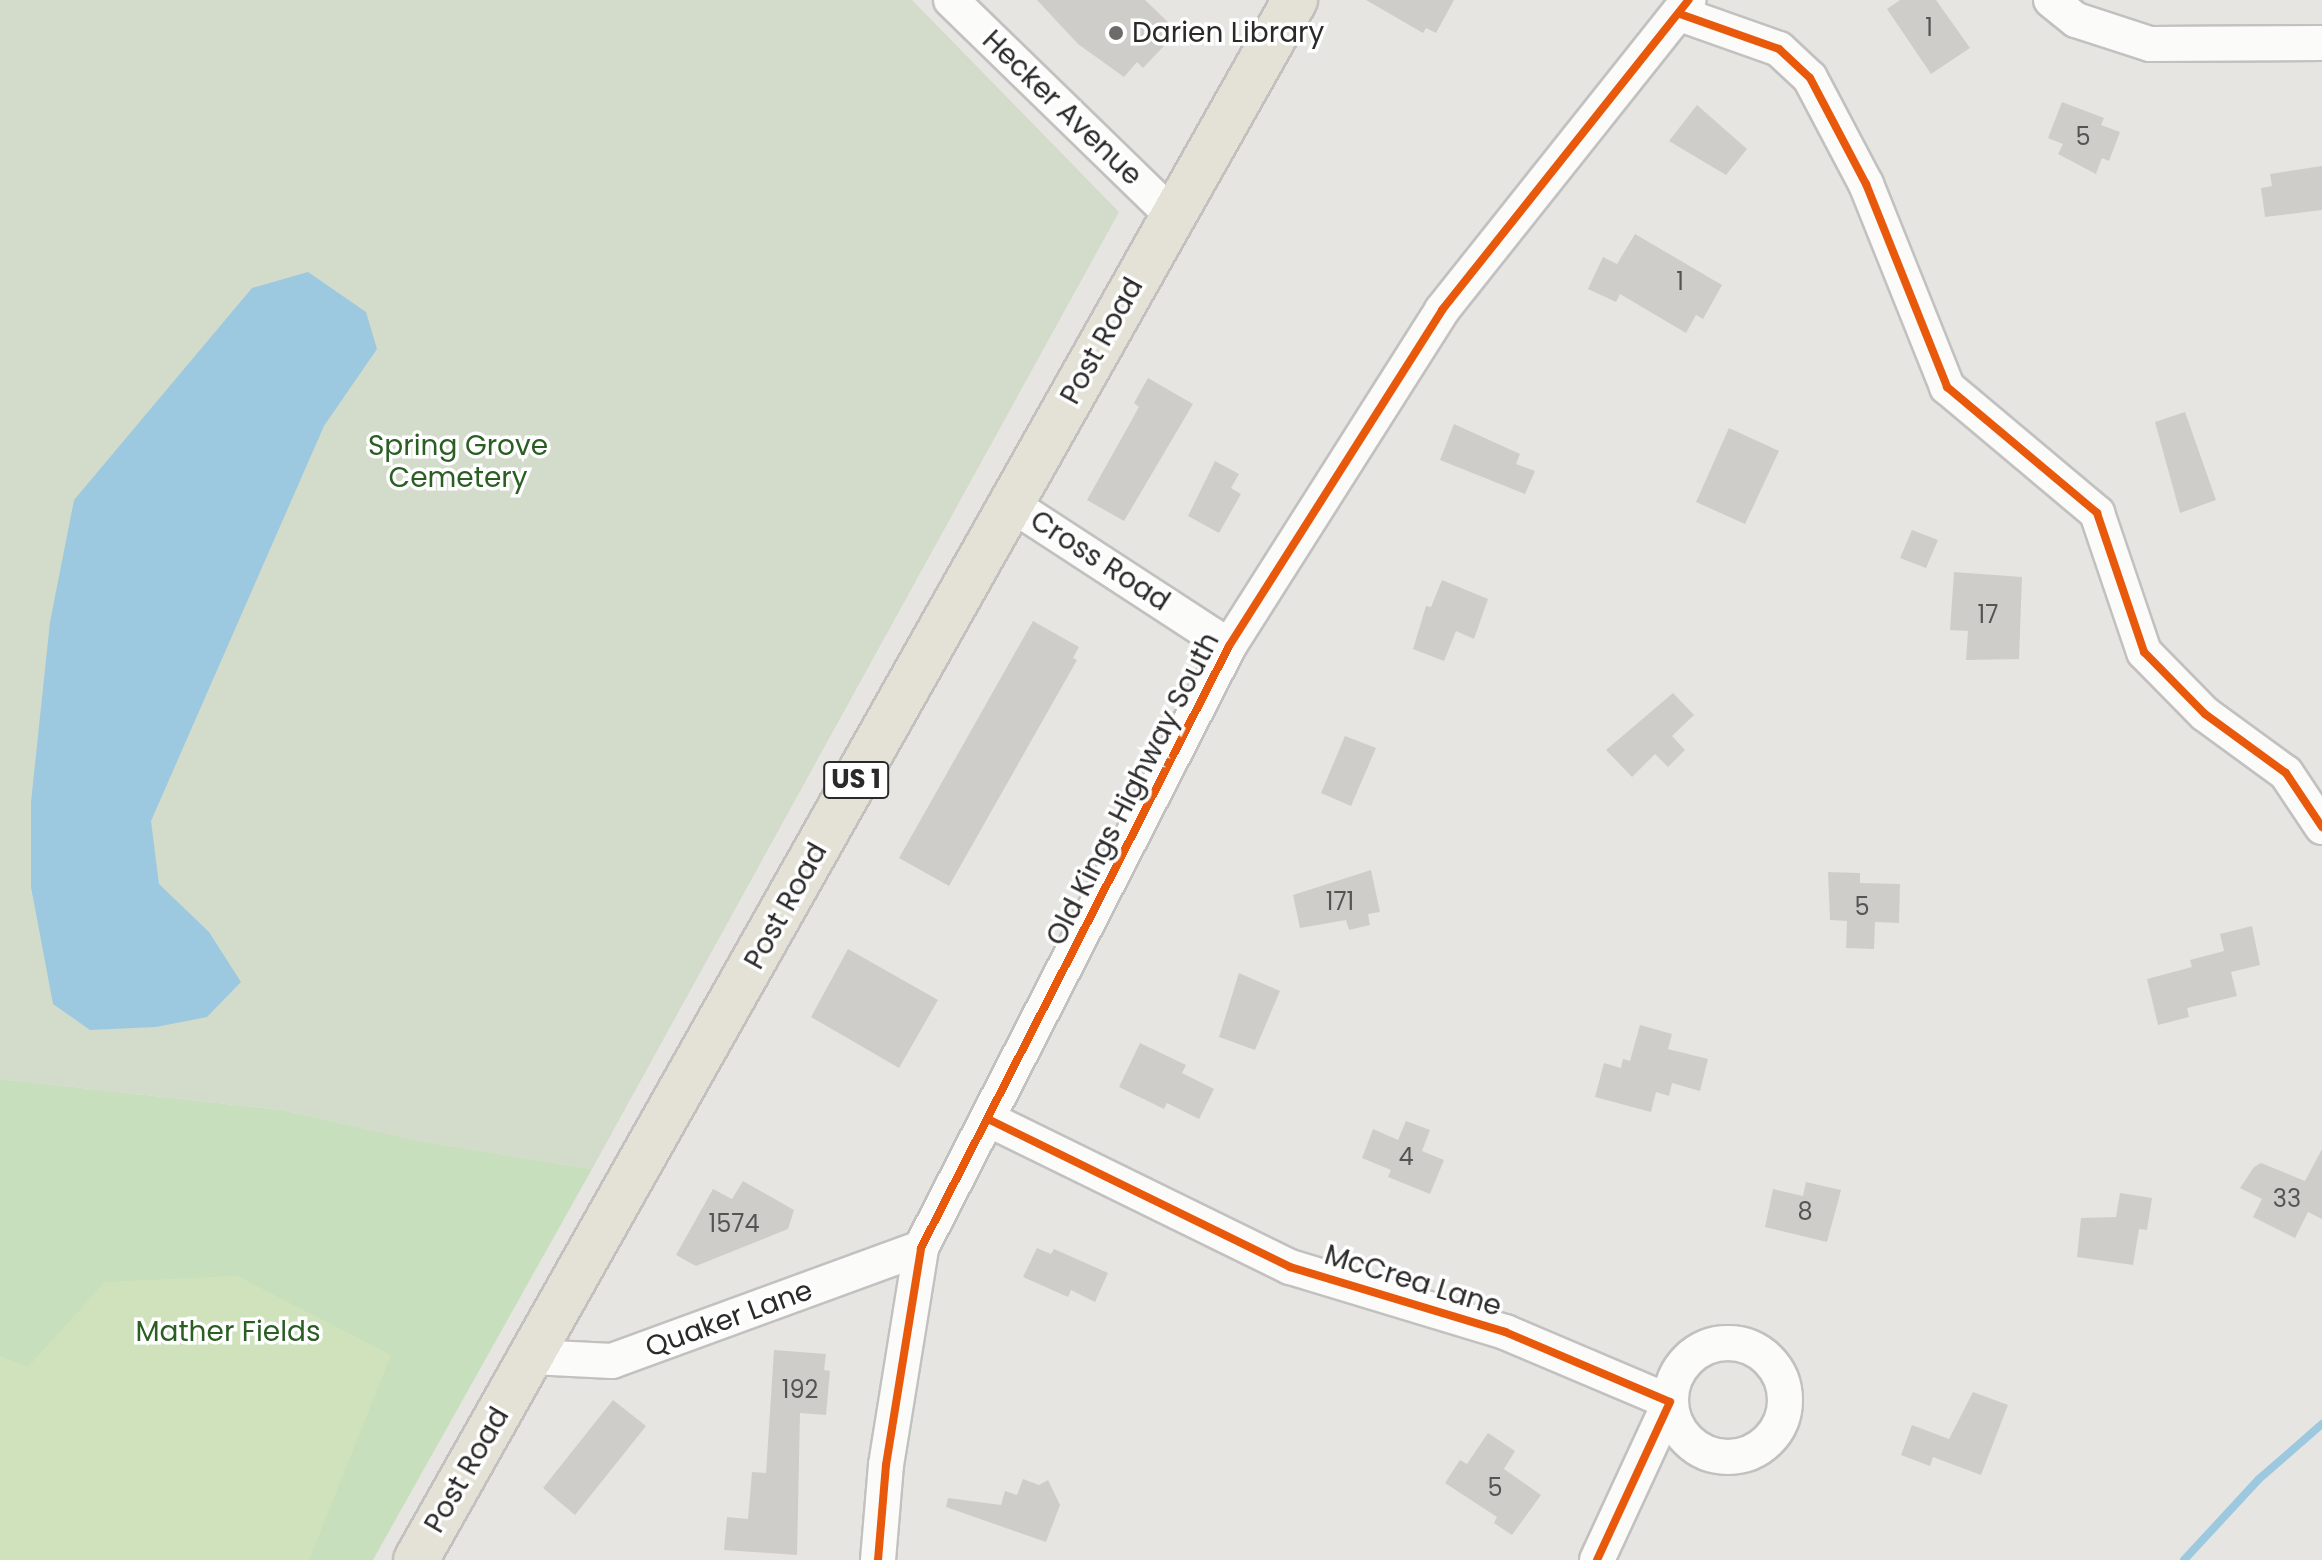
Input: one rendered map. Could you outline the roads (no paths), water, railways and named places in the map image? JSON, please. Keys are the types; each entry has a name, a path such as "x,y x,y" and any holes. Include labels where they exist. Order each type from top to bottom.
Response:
{"main road":[{"name":"Post Road","path":"416,1560 1295,0"}],"street":[{"name":"Hecker Avenue","path":"951,0 1173,216"},
{"path":"2051,0 2076,20 2150,44 2322,43"},
{"path":"1684,7 1779,49 1810,78 1866,184 1947,387 2097,513 2144,652 2205,714 2286,773 2322,827"},
{"name":"Old Kings Highway South","path":"878,1560 886,1465 921,1248 990,1120 1229,646 1442,310 1684,7"},
{"name":"Cross Road","path":"1011,504 1229,646"},
{"name":"McCrea Lane","path":"990,1120 1290,1267 1505,1332 1670,1402 1597,1560"},
{"name":"Quaker Lane","path":"532,1357 612,1361 921,1248"}],"water":[{"path":"308,272 366,312 377,349 324,426 151,821 159,884 209,932 241,982 207,1017 156,1027 90,1030 53,1004 31,887 31,802 50,622 74,500 252,288"}],"waterway":[{"path":"2184,1560 2259,1479 2322,1424"}],"place":[{"name":"Darien Library","path":"1116,33"}],"park label":[{"name":"Spring Grove Cemetery","path":"458,462"},
{"name":"Mather Fields","path":"228,1332"}]}
